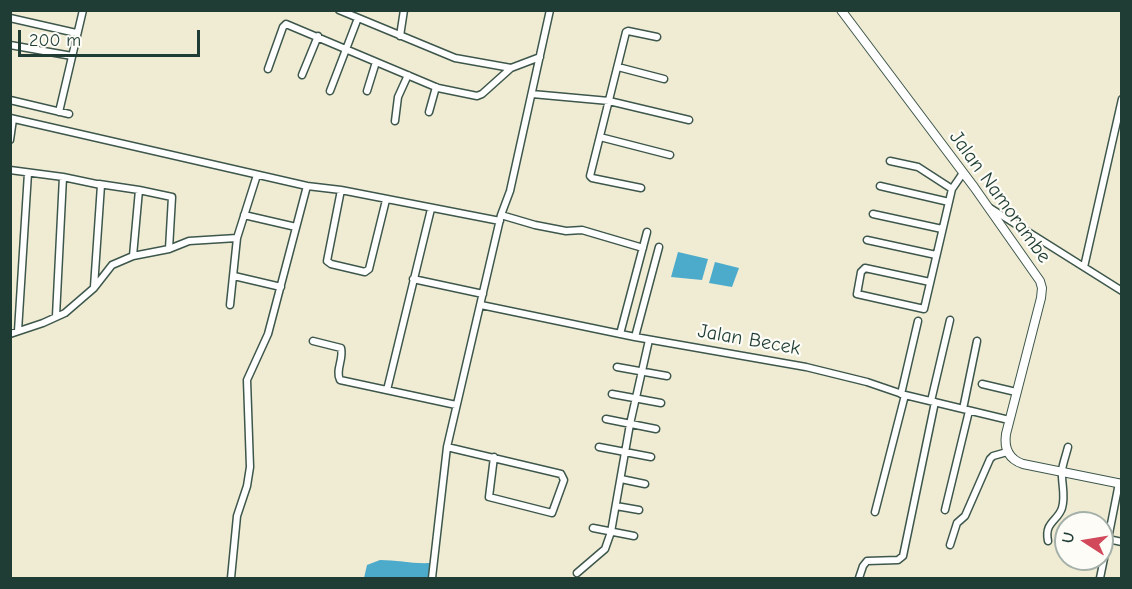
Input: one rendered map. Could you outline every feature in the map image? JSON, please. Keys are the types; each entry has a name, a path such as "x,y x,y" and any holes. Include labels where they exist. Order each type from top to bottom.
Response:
{"main road":[{"name":"Jalan Namorambe","path":"841,10 1037,275 1042,288 1009,420 1005,441 1007,452"},
{"path":"1007,452 1018,463 1120,483"}],"street":[{"path":"58,111 83,10"},
{"path":"339,10 455,58 511,68"},
{"path":"400,36 404,10"},
{"path":"432,579 447,447 501,218 510,191 550,10"},
{"path":"10,18 76,33"},
{"path":"330,91 358,18"},
{"path":"268,69 284,25 318,36 436,87 480,95 511,68 540,57"},
{"path":"641,188 591,177 627,31 657,37"},
{"path":"302,75 318,36"},
{"path":"10,45 72,56"},
{"path":"367,91 376,62"},
{"path":"618,67 664,79"},
{"path":"395,121 398,97 408,75"},
{"path":"429,112 436,87"},
{"path":"532,94 609,101 689,120"},
{"path":"1084,267 1122,99"},
{"path":"10,100 69,114"},
{"path":"10,140 12,119 307,186 341,190 431,209 501,218 566,231 582,230 643,248"},
{"path":"600,136 670,155"},
{"path":"890,161 918,167 952,189"},
{"path":"10,170 63,177 172,197 169,249"},
{"path":"18,330 28,173"},
{"path":"930,282 868,268 861,272 857,294 924,309 948,202 952,189 963,173"},
{"path":"230,305 237,238 257,175"},
{"path":"56,316 63,177"},
{"path":"94,288 101,189 99,184"},
{"path":"231,579 237,516 247,486 250,466 247,380 267,338 307,186"},
{"path":"880,186 948,202"},
{"path":"133,256 139,190"},
{"path":"341,190 327,261 365,272 369,269 386,200"},
{"path":"987,207 1122,291"},
{"path":"387,390 431,209"},
{"path":"873,214 942,229"},
{"path":"244,215 296,227"},
{"path":"620,334 647,232"},
{"path":"10,334 64,313 94,288 112,265 133,256 169,249 191,241 237,238"},
{"path":"867,240 936,255"},
{"path":"635,337 659,247"},
{"path":"234,276 281,287"},
{"path":"413,279 483,294"},
{"name":"Jalan Becek","path":"481,305 649,340 806,367 1009,420"},
{"path":"859,579 864,563 867,561 898,560 903,556 950,320"},
{"path":"875,512 918,321"},
{"path":"577,573 605,549 611,532 630,424 649,340"},
{"path":"313,341 341,348 338,374 340,380 456,405"},
{"path":"945,510 966,410 977,342"},
{"path":"617,367 667,376"},
{"path":"981,384 1016,392"},
{"path":"612,394 660,403"},
{"path":"606,419 656,429"},
{"path":"447,447 494,457 561,474 564,480 552,513 489,497 494,457"},
{"path":"599,447 651,457"},
{"path":"1048,541 1048,528 1061,510 1064,498 1062,472 1068,447"},
{"path":"950,545 957,524 965,516 990,459 1007,452"},
{"path":"621,479 645,484"},
{"path":"1114,511 1120,483"},
{"path":"616,506 639,510"},
{"path":"593,528 634,536"}],"water":[{"path":"678,252 708,259 702,280 671,277"},
{"path":"715,262 739,268 732,287 709,283"},
{"path":"380,560 430,563 429,578 364,578 367,565"}]}
